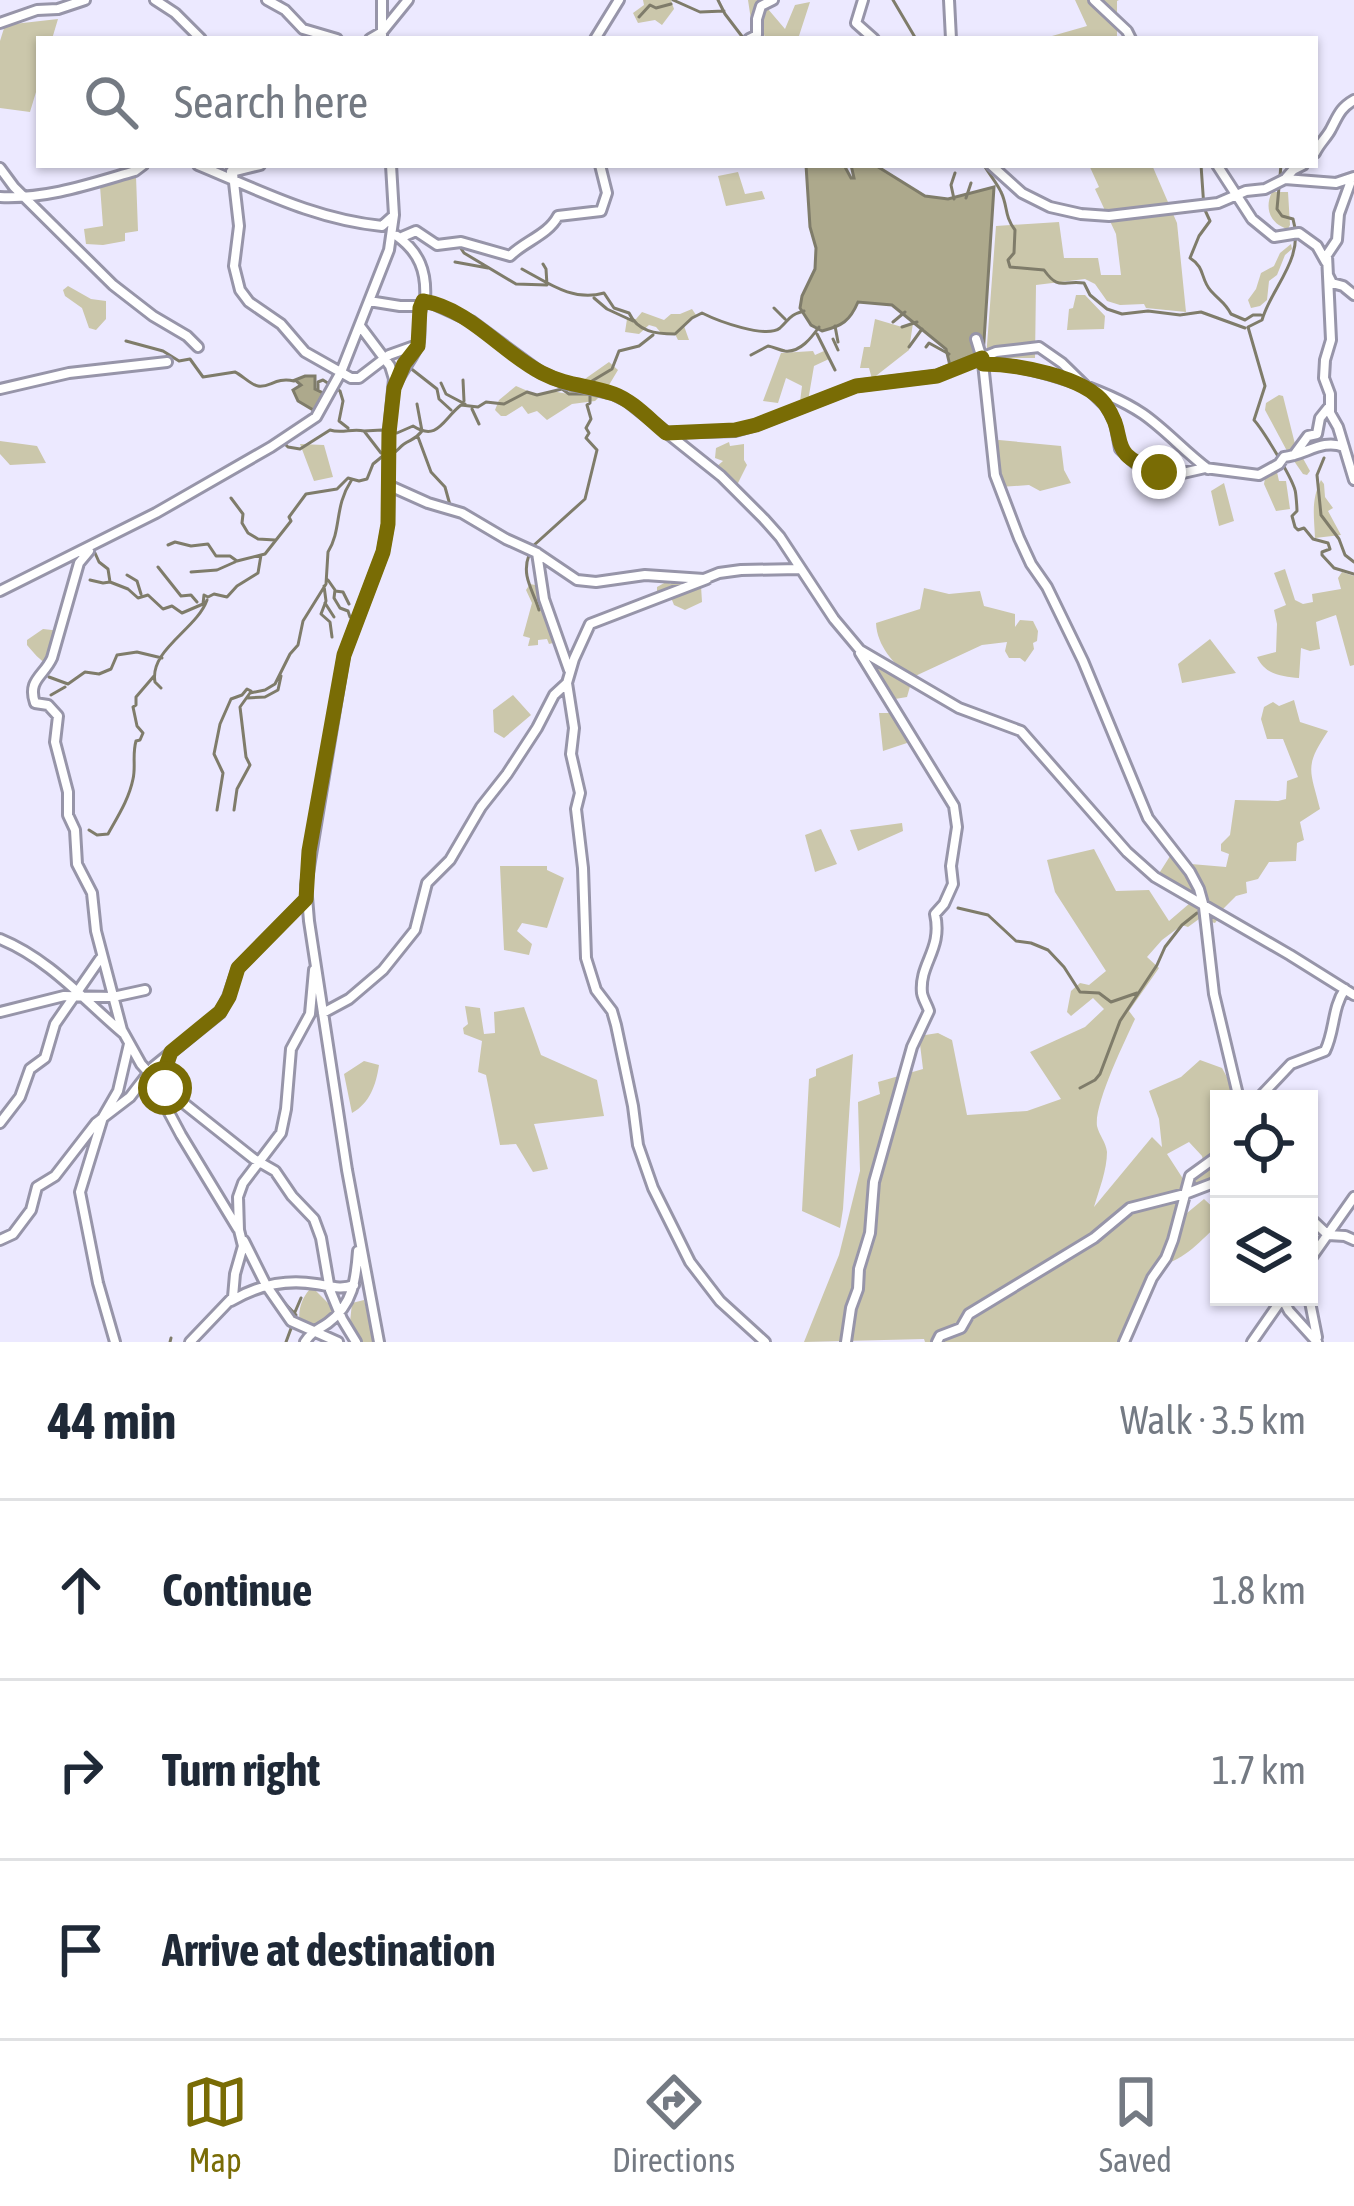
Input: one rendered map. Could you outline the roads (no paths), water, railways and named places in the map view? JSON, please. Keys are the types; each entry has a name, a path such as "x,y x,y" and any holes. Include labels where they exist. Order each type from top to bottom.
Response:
{"street":[{"path":"0,23 85,0"},
{"path":"155,0 198,36"},
{"path":"267,0 286,10 303,28 328,36"},
{"path":"382,0 382,36"},
{"path":"382,36 408,0"},
{"path":"597,36 619,0"},
{"path":"755,36 761,6 773,0"},
{"path":"863,0 856,23 871,36"},
{"path":"949,0 951,36"},
{"path":"1094,0 1130,36"},
{"path":"1318,147 1338,113 1354,100"},
{"path":"0,168 113,285 198,347"},
{"path":"0,197 55,194 139,168"},
{"path":"206,168 218,173 236,170"},
{"path":"0,591 120,532 305,426 323,408 397,236 391,168"},
{"path":"397,236 416,231 437,245 461,242 510,256 553,225 558,216 601,211 607,193 601,168"},
{"path":"994,168 1030,198 1050,207 1109,216 1218,203 1286,179 1336,183 1353,177"},
{"path":"1219,168 1252,219 1280,238 1299,233 1318,246 1332,283 1354,295"},
{"path":"1286,179 1297,168"},
{"path":"236,170 254,188 345,222 382,226 394,215"},
{"path":"236,170 239,226 234,266 240,290 249,302 281,324 305,352 347,376 359,378 385,359 418,345"},
{"path":"1353,177 1339,214 1337,240 1328,252 1331,340 1324,378 1354,480"},
{"path":"0,180 14,187"},
{"path":"394,388 418,345 425,279 418,254 397,236"},
{"path":"370,302 423,303 471,321 540,372 567,385 627,400 736,490 780,537 857,647 954,806 953,884 935,914 938,938 922,992 929,1011 912,1047 882,1158 880,1195 873,1208 846,1342"},
{"path":"360,326 393,373 388,524 383,552 344,655 309,851 306,899 379,1342"},
{"path":"976,339 995,475 1018,538 1061,614 1148,818 1190,872 1204,908 1214,994 1237,1090"},
{"path":"666,433 735,430 856,386 937,376 998,352 1041,347 1106,406 1115,422 1120,449 1135,463 1174,475 1208,469 1264,474 1283,457 1327,442 1344,446"},
{"path":"982,361 1027,368 1138,410 1208,469"},
{"path":"0,389 69,373 167,362"},
{"path":"1293,456 1308,436 1317,434 1320,418 1329,407"},
{"path":"390,486 462,513 586,582 645,575 707,579"},
{"path":"73,554 103,546 120,532"},
{"path":"89,551 79,563 49,665 33,683 35,703 52,708 58,716 55,742 75,830 77,864 92,893 100,952 113,997 127,1038 266,1285 291,1322 338,1342"},
{"path":"537,553 544,599 570,671"},
{"path":"765,1342 720,1301 690,1262 640,1152 616,1025 588,966 576,809 580,793 567,682 584,634 594,621 719,573 802,569"},
{"path":"557,634 571,640 584,634"},
{"path":"857,647 935,696 1021,731 1155,877 1349,992 1337,1001 1324,1051 1294,1061 1267,1090"},
{"path":"323,1013 349,999 383,970 415,930 427,884 450,860 554,695 567,682"},
{"path":"0,1240 16,1231 31,1210 38,1187 56,1176 90,1129 220,1012 238,968 306,899"},
{"path":"0,939 36,958 127,1038"},
{"path":"0,1123 20,1097 30,1069 45,1058 55,1024 79,994 100,952"},
{"path":"230,1301 242,1255 238,1197 281,1130 291,1049 310,1014 315,963"},
{"path":"1,1011 79,994 113,997 145,990"},
{"path":"115,1342 80,1200 104,1117 118,1090 127,1038"},
{"path":"163,1095 171,1052"},
{"path":"130,1097 163,1095 274,1171 314,1219 329,1286 356,1342"},
{"path":"1124,1342 1174,1240 1190,1176 1210,1162"},
{"path":"937,1342 940,1336 961,1328 969,1314 1094,1238 1130,1208 1210,1184"},
{"path":"1318,1249 1354,1197"},
{"path":"1318,1226 1328,1235 1354,1240"},
{"path":"305,1342 348,1300 355,1285 359,1236"},
{"path":"190,1342 230,1301 257,1287 297,1282 355,1285"},
{"path":"1252,1342 1277,1306"},
{"path":"1285,1306 1317,1342"},
{"path":"1311,1306 1317,1342"}],"waterway":[{"path":"673,0 700,12 724,11"},
{"path":"718,0 742,36"},
{"path":"893,0 914,36"},
{"path":"1100,0 1129,28"},
{"path":"639,17 650,5 671,4"},
{"path":"761,20 762,36"},
{"path":"986,168 1015,230 1010,267 1044,270 1057,283 1084,283 1107,309 1122,314 1201,312 1245,328"},
{"path":"1201,168 1204,208 1210,221 1190,258 1231,314 1245,320 1261,315"},
{"path":"1281,168 1277,209 1293,219 1295,247 1262,320 1248,327 1265,386 1254,420 1295,490 1295,527 1328,543 1330,549 1322,555 1334,568 1354,574"},
{"path":"954,199 955,173"},
{"path":"966,198 971,183"},
{"path":"460,247 516,284 547,285 543,264"},
{"path":"455,262 488,268"},
{"path":"522,269 571,293 604,293 614,308 629,313 642,328 661,333 675,334 702,313 742,328 773,331 804,311"},
{"path":"594,298 633,321"},
{"path":"774,308 785,319"},
{"path":"893,322 905,312"},
{"path":"902,327 917,322"},
{"path":"835,326 838,342"},
{"path":"751,355 768,346 796,350 819,327"},
{"path":"909,347 922,329"},
{"path":"817,334 835,370"},
{"path":"592,385 612,369 619,351 639,346 653,335"},
{"path":"833,339 838,350"},
{"path":"126,341 163,351 179,361 190,359 203,377 235,372 262,386 294,381"},
{"path":"926,347 929,343 949,354"},
{"path":"409,367 437,389 439,399 451,410"},
{"path":"318,389 323,380 340,391 339,421 348,428"},
{"path":"463,380 464,401"},
{"path":"441,383 446,394 465,404"},
{"path":"364,431 397,433 413,426 434,430 461,405 504,404 527,392 537,395 562,389 569,394 589,394"},
{"path":"533,546 585,499 597,450 586,438 590,394"},
{"path":"390,455 422,431 417,404"},
{"path":"472,409 479,424"},
{"path":"285,444 300,449 330,430 360,430 381,453"},
{"path":"418,437 450,505"},
{"path":"95,553 108,569 110,582 138,598 148,595 163,609 172,606 182,613 203,604 204,595 227,597 258,573 261,555 291,521 289,517 306,494 337,489 348,478 367,479 373,464 384,455"},
{"path":"1324,458 1317,475 1321,515 1354,562"},
{"path":"234,810 237,789 250,765 240,707 250,693 275,684 298,645 303,621 326,584 328,552 351,481"},
{"path":"231,498 243,514 248,533 275,540"},
{"path":"168,545 208,544 216,556 237,561 261,555"},
{"path":"529,555 527,576 539,610"},
{"path":"191,572 217,570 235,562"},
{"path":"158,567 181,596 191,595 197,602"},
{"path":"127,575 137,581 141,594"},
{"path":"90,580 110,582"},
{"path":"328,580 340,608 354,617"},
{"path":"324,586 321,614 330,622 332,637"},
{"path":"335,591 343,592 349,604"},
{"path":"161,688 155,682 159,660 207,600"},
{"path":"325,603 334,617"},
{"path":"49,677 68,684 85,672 99,674 111,669 117,655 137,652 162,658"},
{"path":"89,830 108,834 126,800 136,741 143,733 133,707 154,676"},
{"path":"247,698 278,690 281,676"},
{"path":"51,695 65,687"},
{"path":"217,810 223,773 214,754 220,724 231,699 251,691"},
{"path":"958,908 988,915 1016,941 1048,950 1080,992 1099,993 1111,1002 1137,993"},
{"path":"1080,1088 1100,1074 1120,1021 1165,947 1197,913"},
{"path":"277,1295 296,1315 286,1342"},
{"path":"295,1312 301,1298"},
{"path":"170,1342 171,1338"}]}
